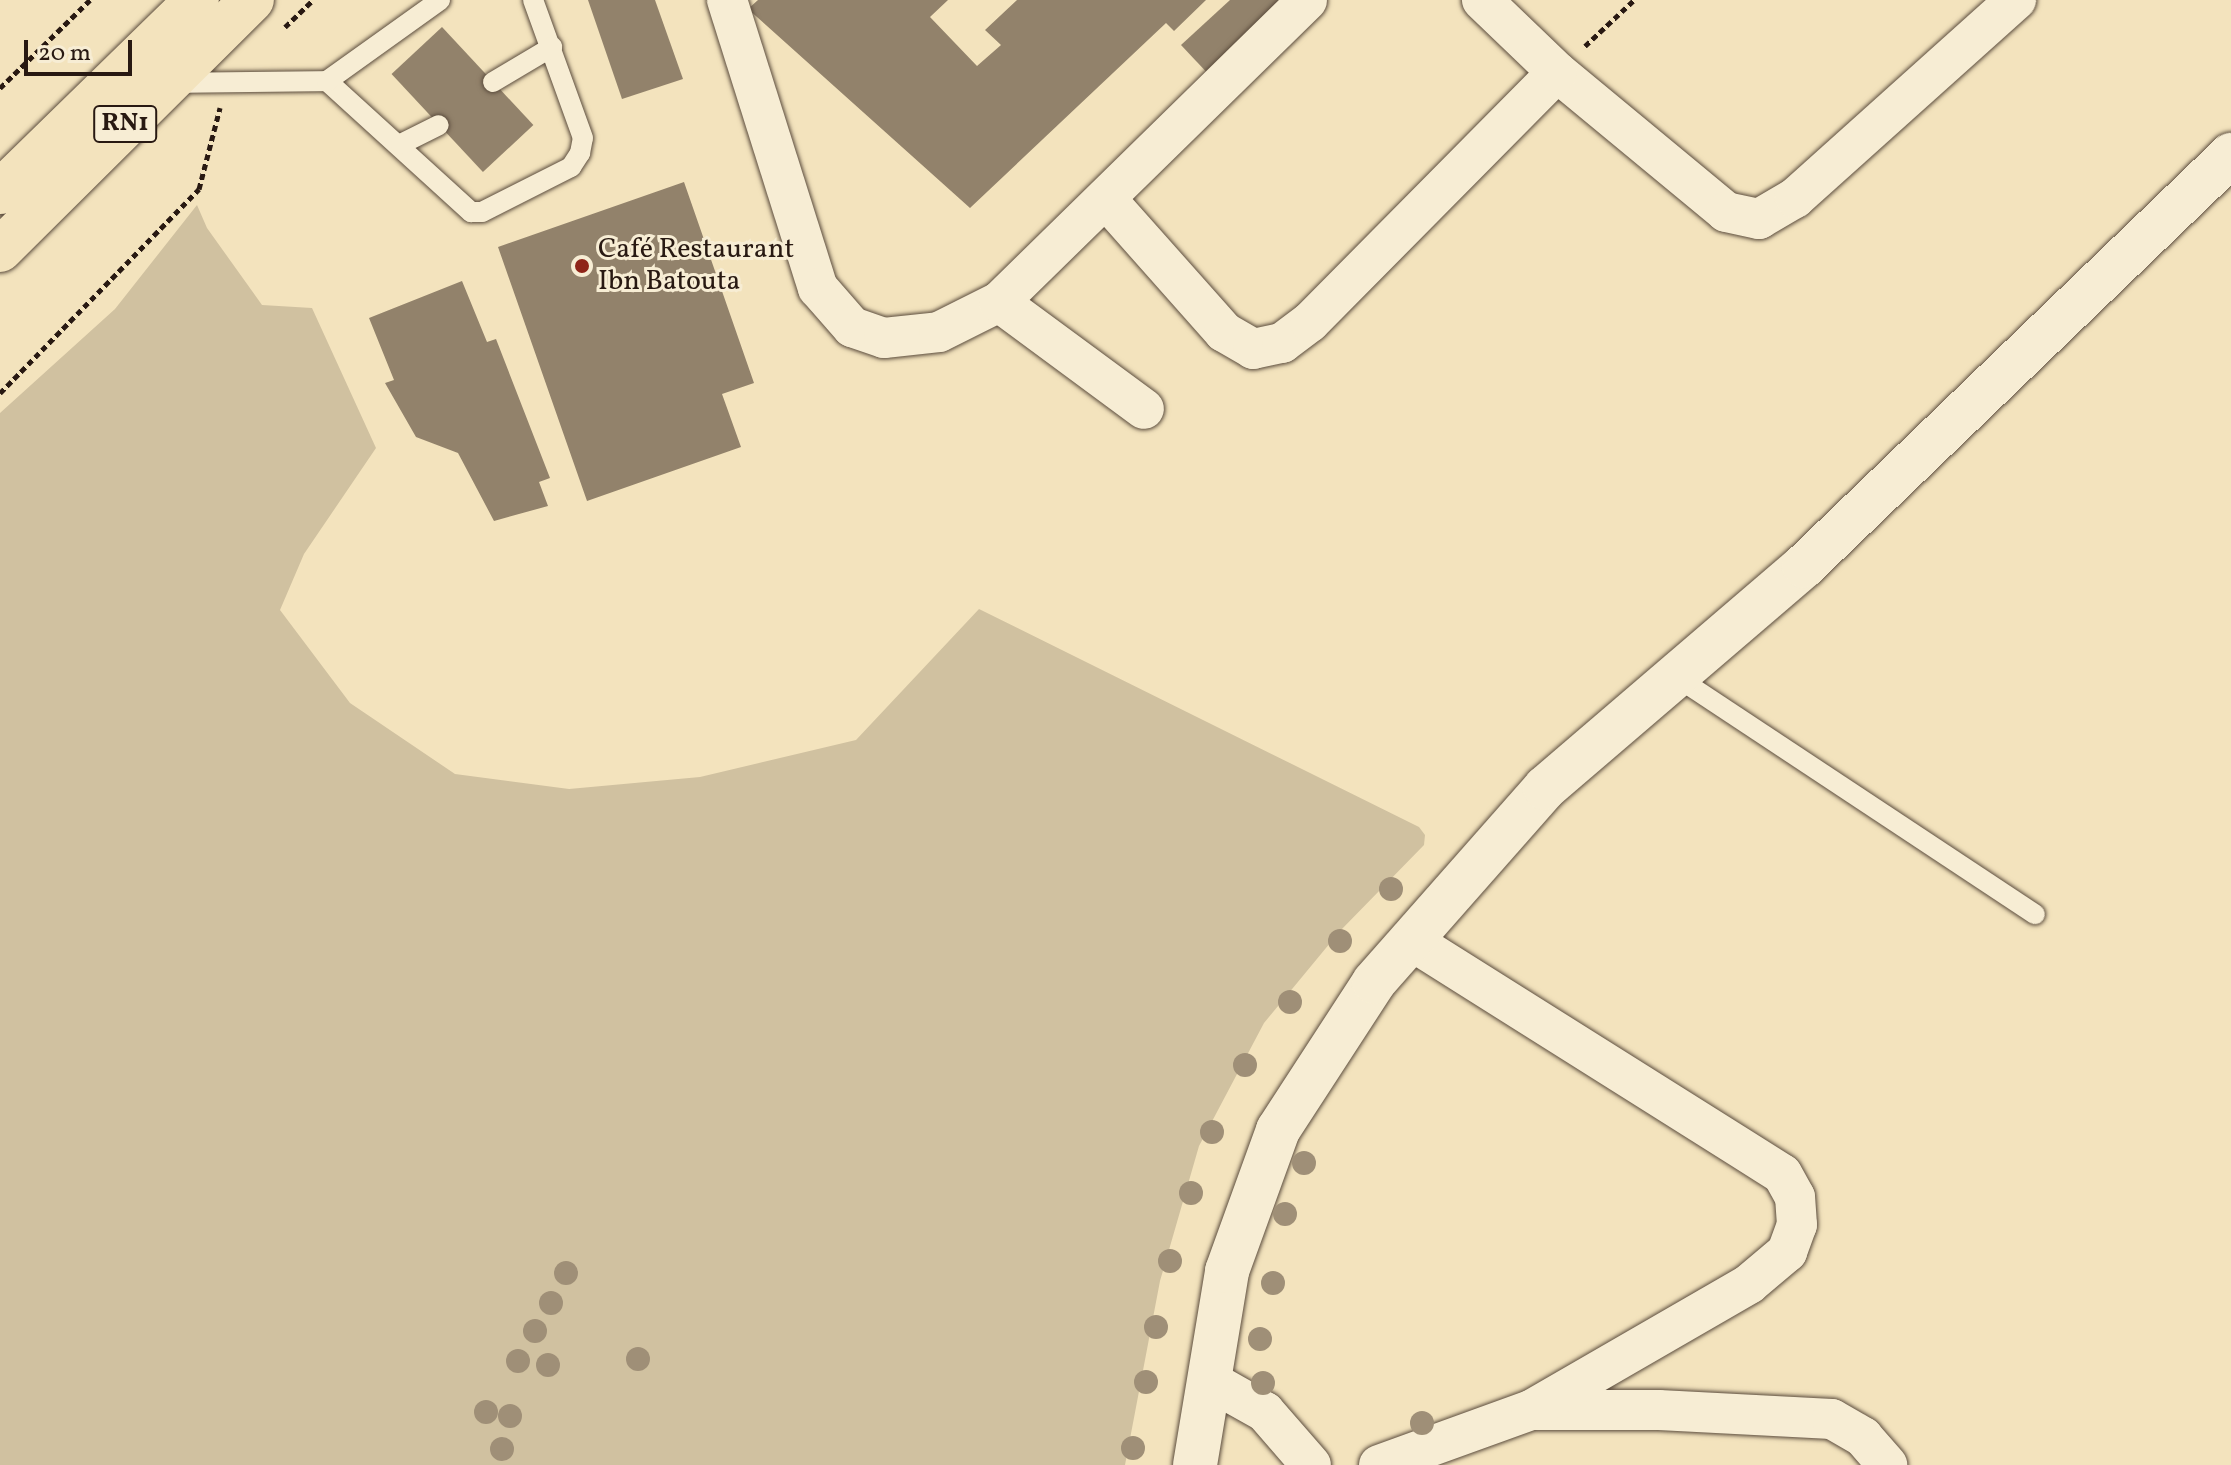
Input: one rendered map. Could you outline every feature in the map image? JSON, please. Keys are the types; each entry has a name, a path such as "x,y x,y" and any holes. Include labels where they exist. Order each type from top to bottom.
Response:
{"highway":[{"name":"RN1","path":"0,192 197,0"},
{"name":"RN1","path":"0,250 252,0"}],"street":[{"path":"727,0 812,271 832,310 867,334 901,337 956,326 999,302 1307,0"},
{"path":"1482,0 1557,72 1726,212 1759,219 1795,198 2016,0"},
{"path":"1106,199 1211,321 1239,344 1265,349 1310,322 1557,72"},
{"path":"1195,1465 1227,1271 1278,1130 1374,982 1545,788 1678,678 1804,566 2231,155"},
{"path":"999,302 1144,409"},
{"path":"1379,1465 1531,1410 1749,1284 1787,1252 1797,1225 1795,1197 1782,1174 1410,940"},
{"path":"1210,1381 1265,1412 1311,1465"},
{"path":"1531,1410 1659,1410 1832,1419 1863,1437 1887,1465"}],"lane":[{"path":"166,83 226,86 327,81 440,0"},
{"path":"327,81 477,213 571,167 583,138 533,0"},
{"path":"493,82 552,47"},
{"path":"401,144 439,125"},
{"path":"1678,678 2035,914"}],"path":[{"path":"0,88 90,0"},
{"path":"280,32 313,0"},
{"path":"1557,72 1634,0"},
{"path":"0,393 199,189 226,86"}],"shaded area":[{"path":"197,205 207,228 262,305 312,308 376,448 304,554 280,610 350,703 455,774 569,789 700,777 856,740 979,609 1419,827 1425,835 1424,845 1340,931 1264,1023 1199,1146 1160,1281 1125,1465 0,1465 0,413 115,309"}],"building":[{"path":"588,0 655,0 683,79 622,99"},
{"path":"758,0 948,0 930,17 977,66 1001,45 985,30 1017,0 1206,0 1174,31 1166,23 970,208 748,9"},
{"path":"1230,0 1296,0 1212,78 1181,45"},
{"path":"442,27 533,125 483,172 392,74"},
{"path":"684,182 754,383 722,394 741,447 587,501 498,247"},
{"path":"462,281 487,342 496,339 550,478 539,482 548,506 494,521 458,453 416,437 385,383 394,380 369,318"}],"place":[{"name":"Café Restaurant Ibn Batouta","path":"582,266"}]}
